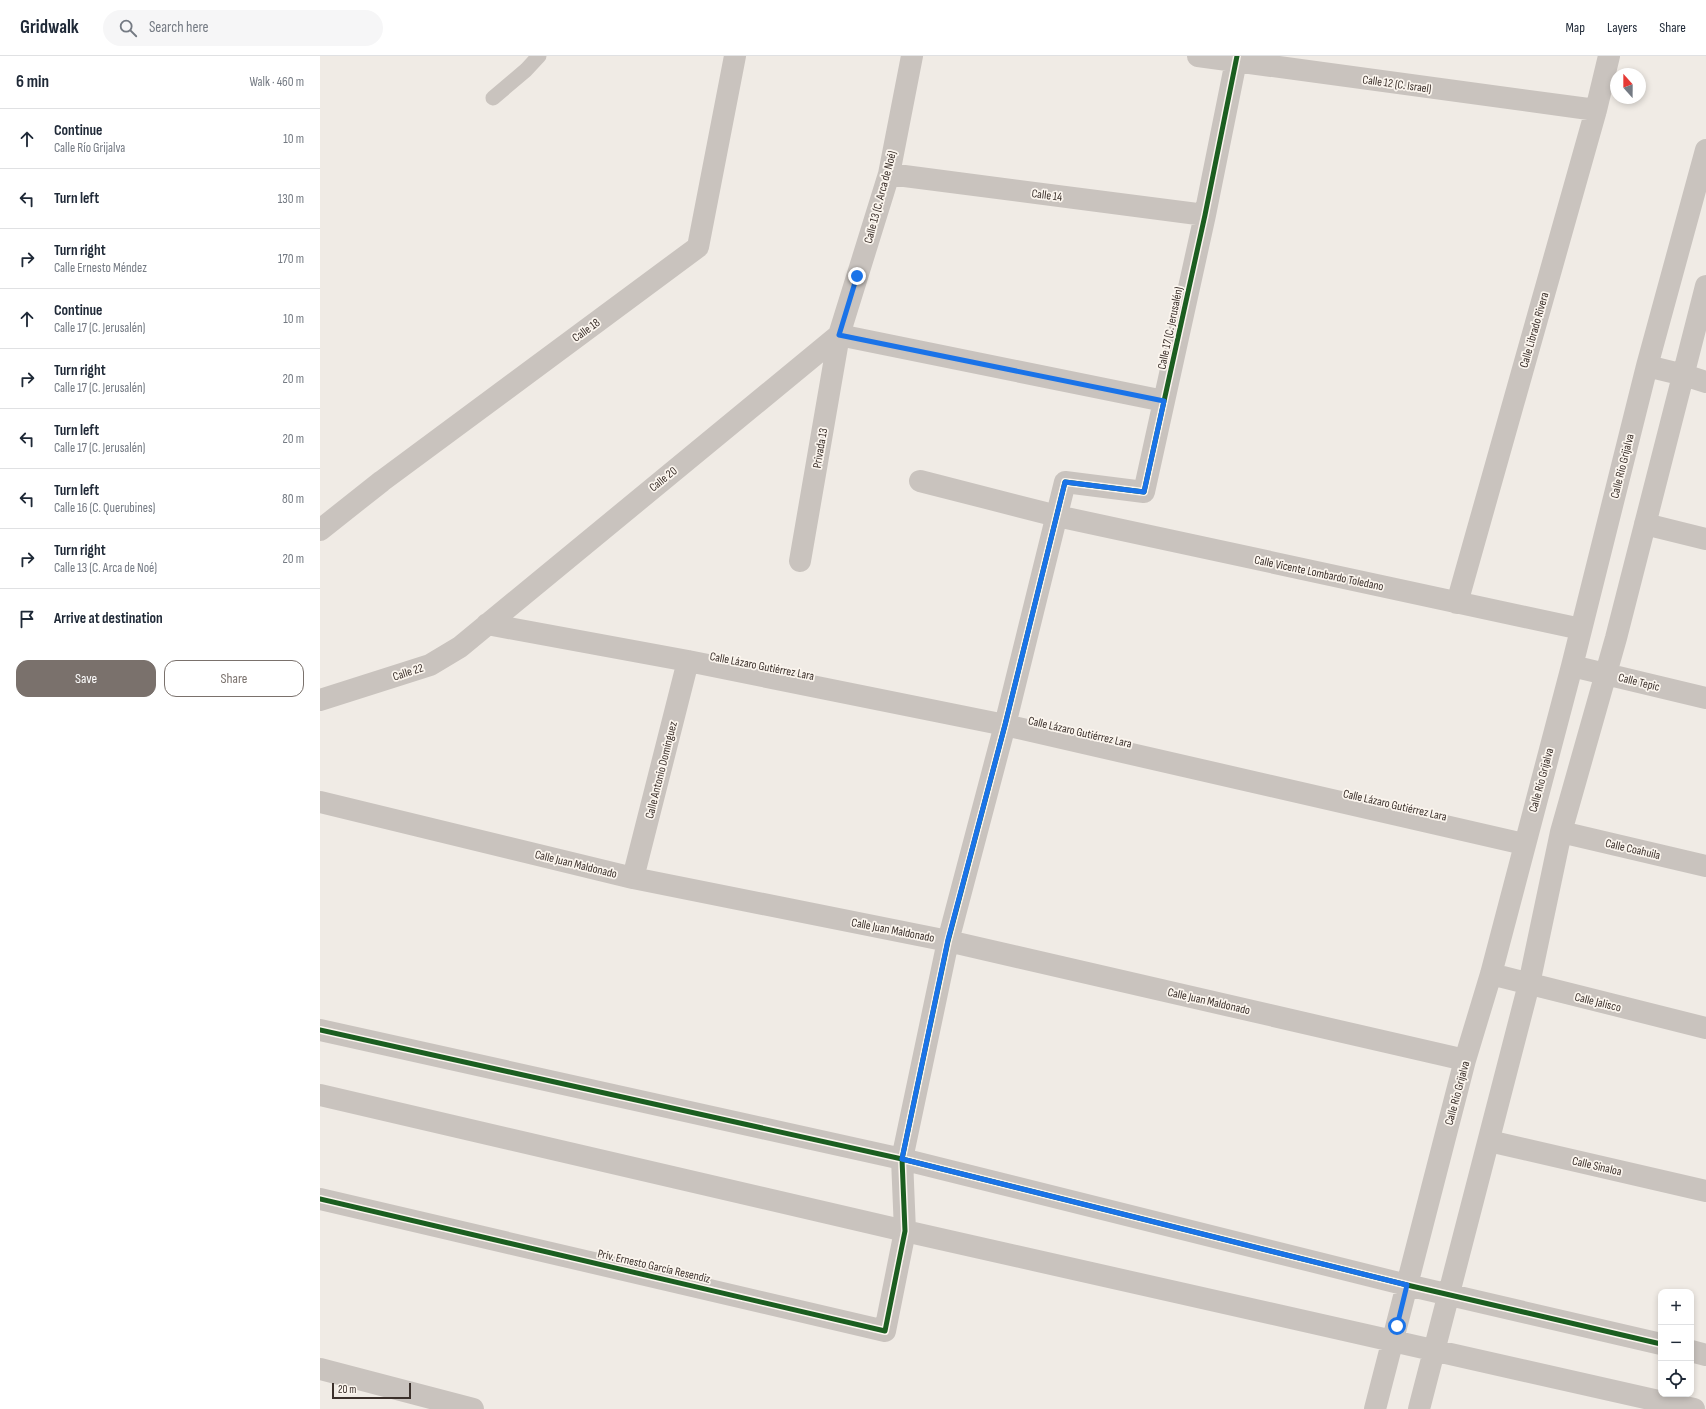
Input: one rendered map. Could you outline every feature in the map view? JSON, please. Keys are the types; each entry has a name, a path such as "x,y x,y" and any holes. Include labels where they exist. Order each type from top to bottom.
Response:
{"street":[{"name":"Calle 18","path":"320,530 382,481 698,247 736,56"},
{"name":"Calle 13 (C. Arca de Noé)","path":"839,335 889,174 912,56"},
{"name":"Calle 12 (C. Israel)","path":"1198,56 1237,59 1596,110"},
{"name":"Calle Librado Rivera","path":"1457,603 1596,110 1609,56"},
{"name":"Calle 17 (C. Jerusalén)","path":"1057,516 1065,482 1144,492 1205,215 1237,59"},
{"name":"Calle Río Grijalva","path":"1375,1409 1465,1060 1490,974 1572,666 1647,366 1706,150"},
{"name":"Calle 14","path":"889,174 1205,215"},
{"path":"1419,1409 1529,984 1561,832 1606,673 1706,286"},
{"path":"839,335 1164,401"},
{"name":"Privada 13","path":"800,561 839,335"},
{"name":"Calle 20","path":"487,624 839,335"},
{"path":"1647,366 1706,382"},
{"name":"Calle Vicente Lombardo Toledano","path":"920,481 1057,516 1581,629"},
{"path":"905,1231 902,1159 948,940 1005,725 1057,516"},
{"path":"1645,524 1706,539"},
{"name":"Calle Lázaro Gutiérrez Lara","path":"487,624 1005,725 1524,844"},
{"name":"Calle 22","path":"320,700 430,665 460,647 487,624"},
{"name":"Calle Antonio Domínguez","path":"633,878 688,662"},
{"name":"Calle Tepic","path":"1572,666 1706,698"},
{"name":"Calle Juan Maldonado","path":"320,802 633,878 948,940 1465,1060"},
{"name":"Calle Coahuila","path":"1561,832 1706,866"},
{"name":"Calle Jalisco","path":"1490,974 1706,1028"},
{"path":"320,1030 902,1159 1448,1295 1658,1343"},
{"path":"320,1095 905,1231 1694,1409"},
{"name":"Calle Sinaloa","path":"1489,1141 1706,1190"},
{"name":"Priv. Ernesto García Resendiz","path":"320,1199 885,1331 905,1231"},
{"path":"1694,1352 1706,1355"},
{"path":"320,1369 410,1401 473,1409"}],"lane":[{"path":"493,98 526,70 539,56"}],"cycle path":[{"path":"320,1199 885,1331 905,1231 902,1159 948,941 1005,725 1065,482 1144,492 1205,215 1237,56"},
{"path":"320,1030 902,1159 1407,1285 1658,1343"}],"route":[{"path":"857,276 839,335 1164,401 1144,492 1065,482 1005,725 948,940 902,1159 1407,1285 1397,1326"}]}
